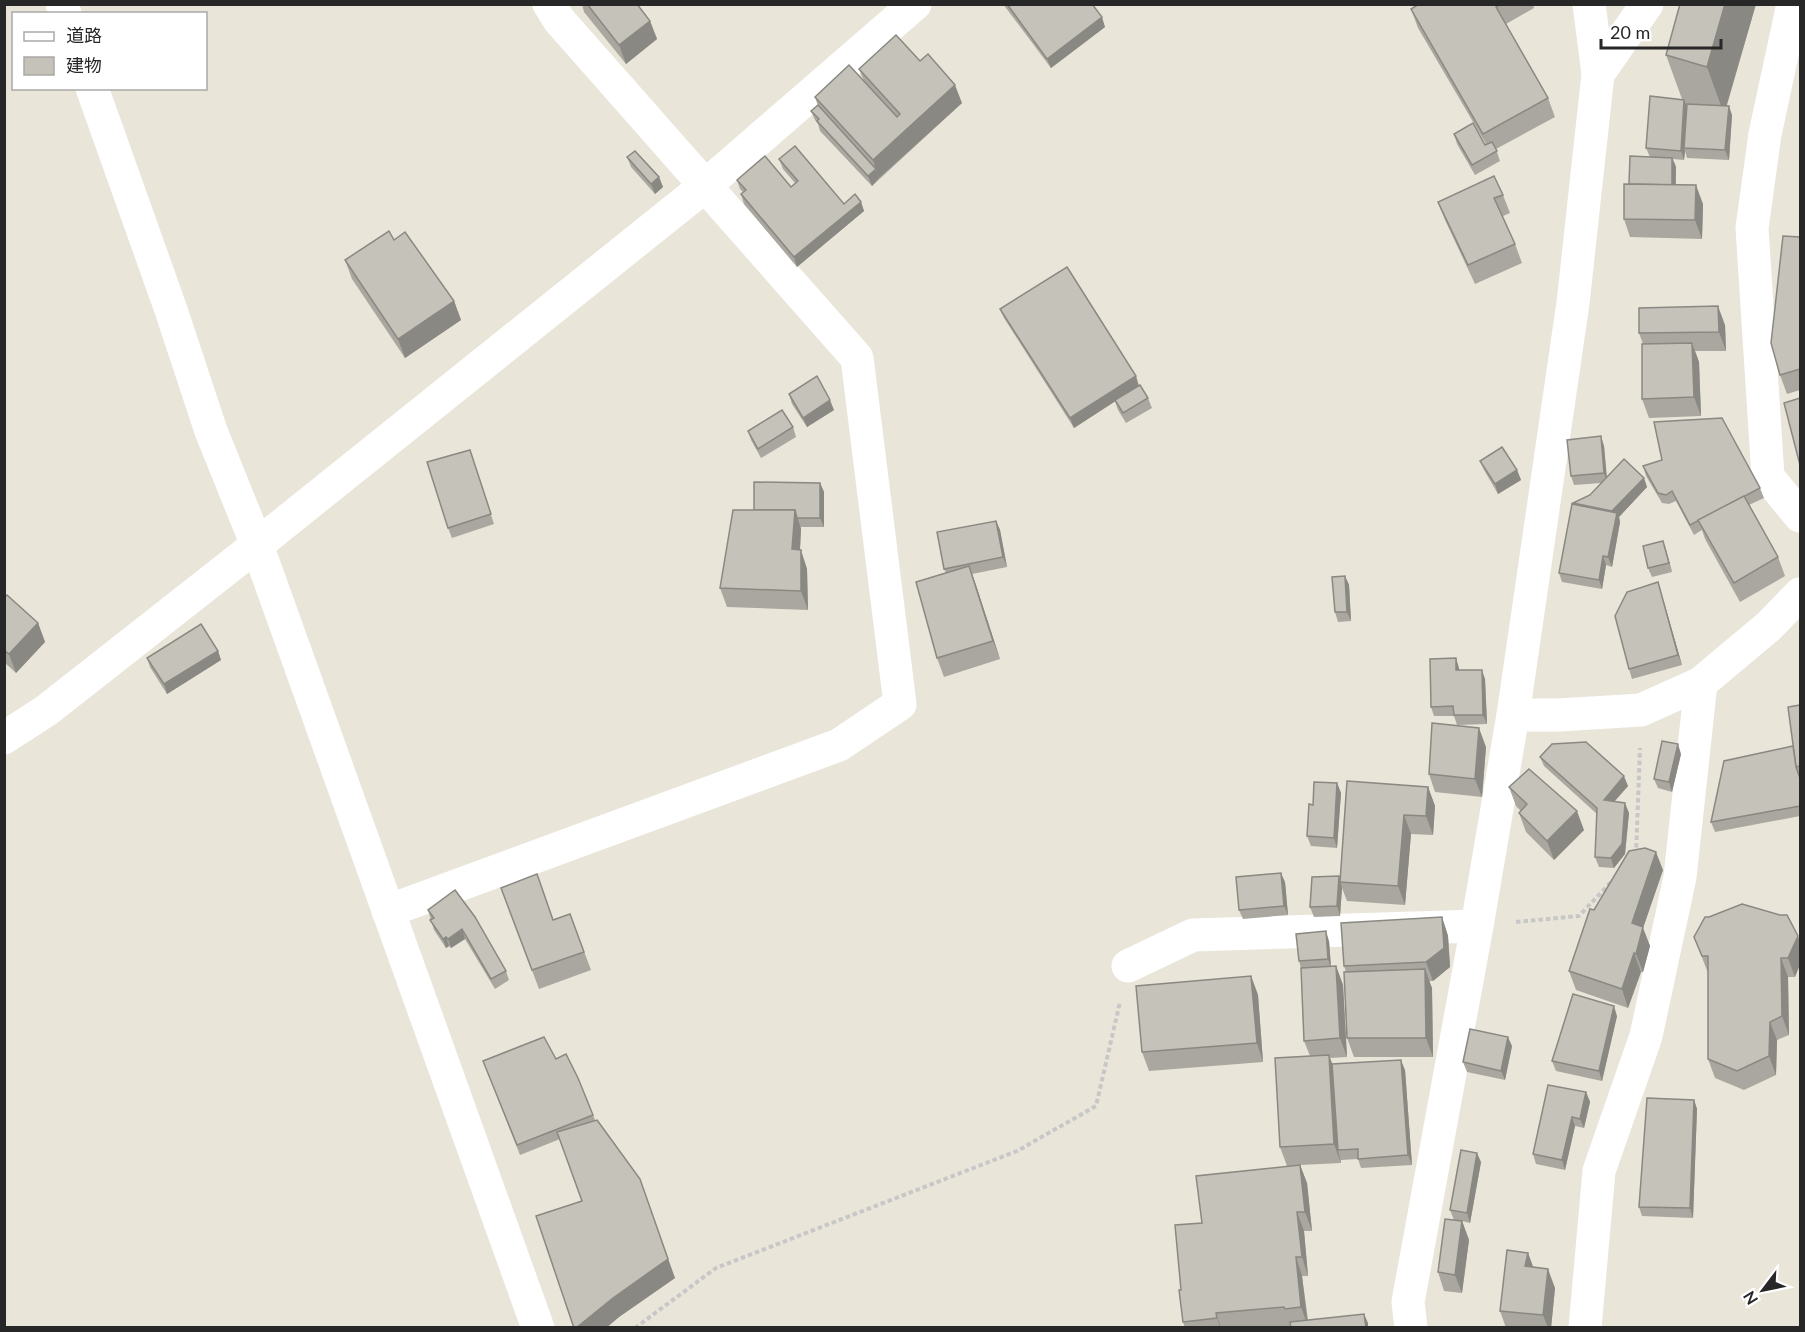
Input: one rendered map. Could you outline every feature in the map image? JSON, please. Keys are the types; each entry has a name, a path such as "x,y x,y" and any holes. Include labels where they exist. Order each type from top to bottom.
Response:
{"street":[{"path":"388,911 839,745 900,704 857,358 559,20 549,4"},
{"path":"4,738 47,710 257,545 705,186 915,4"},
{"path":"1411,1328 1408,1302 1477,926 1512,715 1572,303 1598,74 1589,4"},
{"path":"1598,74 1647,4"},
{"path":"1793,4 1765,134 1752,228 1768,477 1800,516"},
{"path":"93,90 171,310 211,431 257,545 538,1328"},
{"path":"1512,715 1559,715 1641,710 1701,683 1769,626 1800,594"},
{"path":"1585,1328 1599,1171 1646,1036 1680,877 1701,683"},
{"path":"1128,966 1193,935 1477,926"}],"path":[{"path":"1636,856 1641,710"},
{"path":"1477,926 1579,916 1612,882"},
{"path":"635,1328 716,1268 1017,1151 1096,1106 1128,966"}],"building":[{"path":"587,4 637,4 650,21 619,45"},
{"path":"1007,4 1092,4 1102,17 1047,59"},
{"path":"1419,4 1501,4 1496,7 1548,98 1483,134 1411,9"},
{"path":"1680,4 1725,4 1707,67 1666,55"},
{"path":"896,35 920,61 928,54 955,85 873,160 815,97 849,65 897,117 900,114 859,69"},
{"path":"1650,96 1684,100 1681,151 1646,148"},
{"path":"1687,104 1729,106 1725,150 1684,148"},
{"path":"818,105 876,169 868,176 817,121 819,119 811,111"},
{"path":"1473,123 1485,145 1492,142 1497,151 1472,165 1454,134"},
{"path":"795,146 844,204 855,194 861,202 794,257 741,194 746,190 737,180 765,156 791,187 798,181 779,159"},
{"path":"635,151 659,177 651,184 627,157"},
{"path":"1630,156 1672,158 1672,185 1629,184"},
{"path":"1494,176 1503,195 1494,198 1515,244 1468,265 1438,202"},
{"path":"1624,184 1696,185 1695,220 1624,219"},
{"path":"389,231 394,240 405,232 454,301 398,339 345,260"},
{"path":"1783,236 1800,237 1800,369 1780,375 1771,343"},
{"path":"1067,267 1136,376 1070,418 1000,309"},
{"path":"1718,306 1719,332 1639,333 1639,308"},
{"path":"1692,343 1694,397 1642,399 1642,344"},
{"path":"817,376 830,400 803,418 789,394"},
{"path":"1140,385 1148,398 1123,413 1115,400"},
{"path":"1800,398 1800,465 1784,403"},
{"path":"782,410 793,427 758,449 748,431"},
{"path":"1722,418 1760,488 1690,525 1672,491 1666,495 1658,493 1643,466 1662,460 1654,422"},
{"path":"1601,436 1604,473 1571,476 1567,440"},
{"path":"1502,447 1517,470 1495,484 1480,461"},
{"path":"470,450 491,514 448,528 427,462"},
{"path":"1624,459 1644,478 1612,511 1573,503 1590,495"},
{"path":"754,482 820,483 820,518 797,518 795,510 754,510"},
{"path":"1744,496 1778,557 1734,583 1698,520"},
{"path":"1572,504 1617,513 1608,557 1603,556 1599,580 1559,573"},
{"path":"733,510 795,510 792,549 801,550 801,591 720,588"},
{"path":"996,521 1003,557 944,569 937,532"},
{"path":"1663,541 1669,563 1648,568 1643,546"},
{"path":"969,566 993,641 937,658 916,582"},
{"path":"1345,576 1347,612 1335,612 1332,577"},
{"path":"1658,582 1678,655 1629,669 1615,616 1627,592"},
{"path":"7,595 38,623 9,654 4,650 4,598"},
{"path":"201,624 218,651 164,684 147,658"},
{"path":"1456,658 1456,670 1482,670 1483,715 1454,715 1453,706 1431,707 1430,659"},
{"path":"1800,705 1800,766 1796,767 1788,707"},
{"path":"1432,723 1479,728 1475,779 1429,774"},
{"path":"1662,741 1678,744 1669,782 1654,779"},
{"path":"1586,742 1624,776 1604,800 1625,803 1622,844 1611,858 1595,857 1597,808 1540,757 1552,744"},
{"path":"1793,746 1800,778 1800,806 1711,822 1724,761"},
{"path":"1529,769 1577,811 1547,841 1519,813 1527,804 1509,787"},
{"path":"1347,781 1428,787 1426,816 1404,815 1398,886 1340,882"},
{"path":"1314,782 1337,783 1334,838 1307,836 1309,804 1313,805"},
{"path":"1645,848 1656,852 1632,923 1643,927 1636,954 1634,953 1622,989 1569,971 1590,909 1594,910 1629,851"},
{"path":"1281,873 1284,906 1239,910 1236,877"},
{"path":"537,874 553,920 570,914 584,952 532,970 501,888"},
{"path":"1339,876 1337,906 1310,907 1312,877"},
{"path":"455,890 475,917 506,971 491,979 462,929 448,939 446,937 443,939 430,920 434,918 428,910"},
{"path":"1742,904 1787,915 1798,936 1788,958 1781,958 1782,1016 1770,1022 1769,1056 1737,1071 1708,1059 1708,956 1702,956 1694,937 1705,917"},
{"path":"1442,917 1444,948 1426,962 1344,966 1341,923"},
{"path":"1326,931 1328,959 1299,961 1296,934"},
{"path":"1336,966 1340,1038 1304,1041 1301,968"},
{"path":"1425,969 1426,1038 1347,1038 1344,972"},
{"path":"1251,976 1257,1043 1142,1052 1136,986"},
{"path":"1573,994 1614,1006 1599,1071 1552,1061"},
{"path":"1470,1029 1508,1037 1501,1071 1463,1062"},
{"path":"544,1037 556,1059 566,1054 593,1115 517,1145 483,1061"},
{"path":"1329,1055 1334,1144 1280,1147 1275,1058"},
{"path":"1401,1060 1408,1155 1358,1159 1358,1149 1338,1150 1332,1064"},
{"path":"1548,1085 1586,1092 1580,1119 1572,1117 1562,1160 1533,1154"},
{"path":"1647,1098 1694,1100 1690,1208 1639,1207"},
{"path":"597,1120 640,1179 668,1259 574,1328 536,1216 582,1201 557,1132"},
{"path":"1461,1150 1477,1153 1467,1213 1450,1210"},
{"path":"1300,1165 1305,1212 1297,1212 1302,1257 1296,1257 1301,1307 1216,1313 1217,1318 1183,1322 1175,1225 1202,1223 1196,1176"},
{"path":"1445,1219 1462,1221 1455,1275 1438,1272"},
{"path":"1507,1250 1528,1253 1525,1266 1548,1269 1543,1315 1500,1311"},
{"path":"1364,1314 1366,1328 1291,1328 1290,1322"}]}
